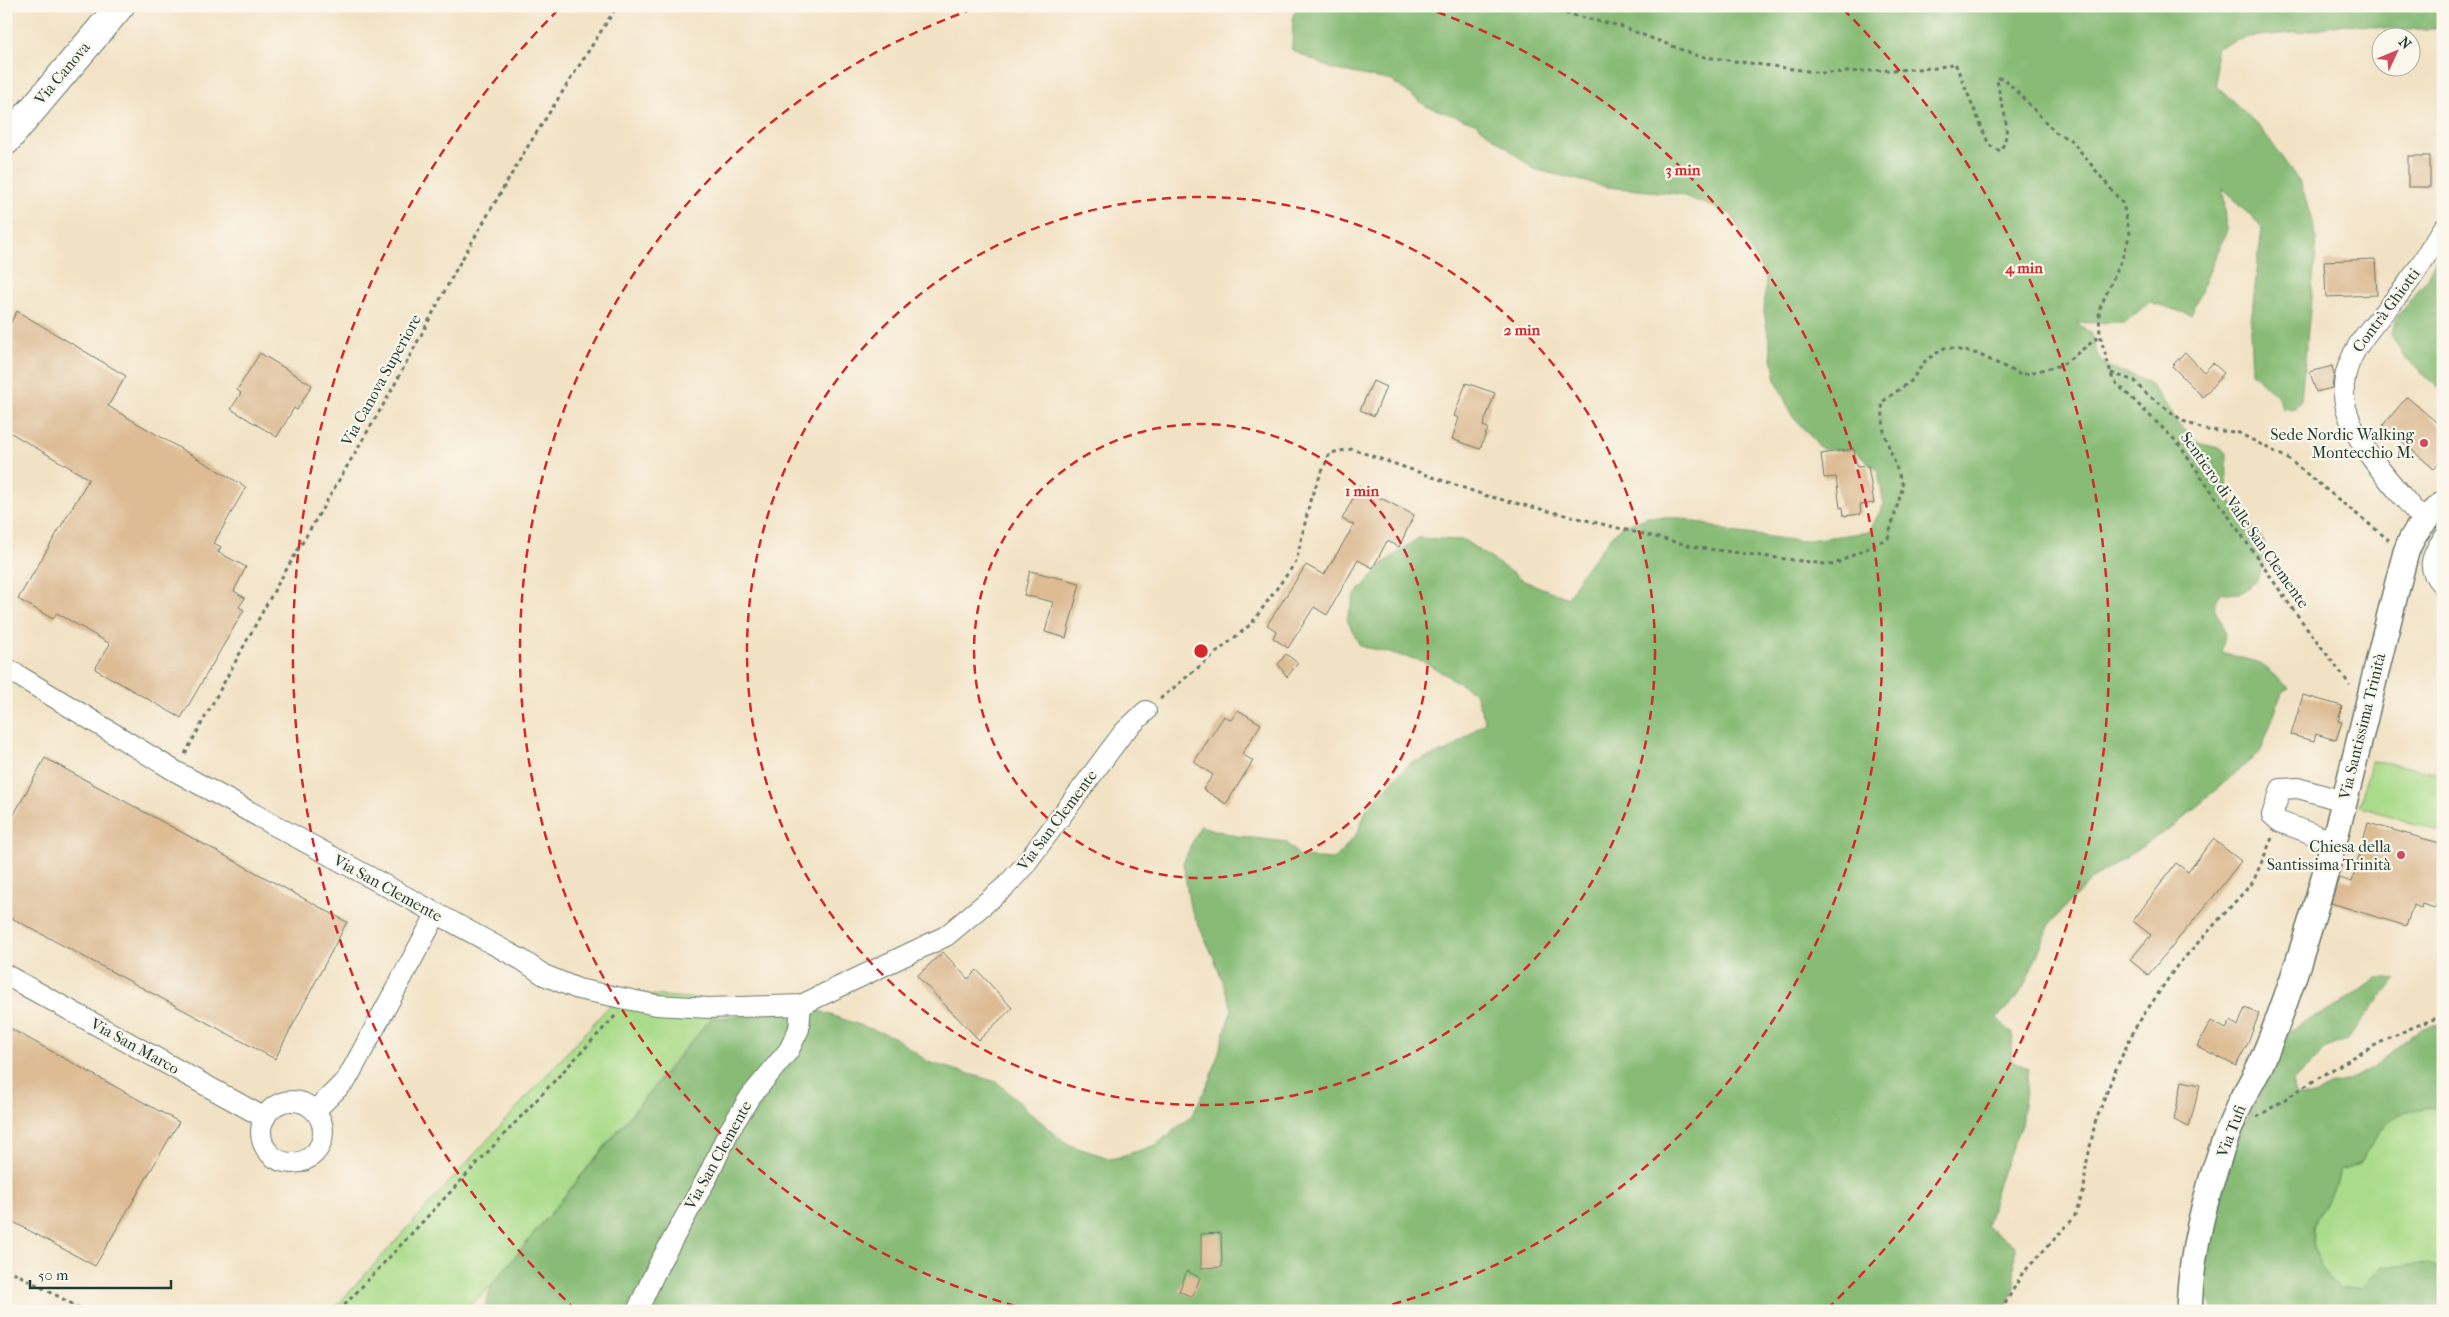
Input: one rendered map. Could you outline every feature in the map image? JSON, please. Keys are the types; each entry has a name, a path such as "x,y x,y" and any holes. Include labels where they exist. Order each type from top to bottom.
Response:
{"main road":[{"name":"Via Canova","path":"6,141 120,6"}],"street":[{"name":"Contrà Ghiotti","path":"2423,521 2370,455 2346,407 2344,380 2356,347 2408,284 2443,229"},
{"name":"Via Santissima Trinità","path":"2299,959 2343,801 2406,552 2412,536 2423,521 2443,504"},
{"path":"2443,539 2435,550 2431,564 2433,576 2443,586"},
{"name":"Via San Clemente","path":"6,668 176,771 436,915 522,960 544,975 578,988 656,1005 709,1008 801,1005 946,936 998,892 1039,848 1068,805 1123,733 1146,711"},
{"path":"2332,841 2280,822 2272,815 2280,789 2298,788 2343,801"},
{"path":"315,1111 347,1079 436,915"},
{"name":"Via Tufi","path":"2189,1311 2190,1280 2198,1236 2227,1136 2241,1102 2262,1063 2299,959"},
{"name":"Via San Marco","path":"6,975 265,1118"},
{"name":"Via San Clemente","path":"637,1311 663,1255 708,1176 729,1131 750,1097 788,1050 799,1029 801,1005"},
{"path":"289,1101 298,1102 315,1111 321,1120 322,1139 313,1154 297,1162 280,1160 271,1155 265,1147 262,1127 265,1118 275,1107 289,1101"}],"path":[{"name":"Via Canova Superiore","path":"176,771 275,588 389,395 458,266 525,152 617,6"},
{"name":"Sentiero di Valle San Clemente","path":"1551,6 1563,13 1620,26 1698,56 1822,73 1937,68 1955,63 1989,145 2000,152 2007,140 2006,119 1999,97 1997,78 2005,79 2055,132 2072,142 2123,204 2130,234 2122,259 2099,310 2100,336 2113,380 2178,443 2292,608 2354,690 2367,703"},
{"path":"1146,711 1250,624 1296,562 1311,497 1330,453 1352,449 1487,496 1700,548 1833,565 1888,538 1903,486 1884,433 1882,402 1911,380 1926,360 1946,347 1978,354 2021,375 2062,365 2100,336"},
{"path":"2111,373 2135,382 2143,391 2183,420 2206,430 2237,432 2287,458 2406,552"},
{"path":"2001,1311 2022,1274 2074,1218 2084,1190 2086,1166 2096,1123 2114,1071 2135,1028 2176,967 2253,882 2280,822"},
{"path":"339,1311 617,1014 609,1009"},
{"path":"2227,1136 2333,1069 2420,1023 2443,1016"},
{"path":"6,1268 85,1311"}],"green space":[{"path":"1299,6 2443,6 2443,29 2384,28 2345,24 2292,33 2248,37 2216,47 2216,85 2261,128 2301,184 2317,239 2301,399 2295,408 2283,409 2277,395 2252,373 2250,329 2262,228 2223,188 2227,230 2191,315 2150,302 2125,322 2077,323 2092,334 2097,354 2102,361 2114,369 2137,377 2150,385 2189,436 2200,443 2220,449 2227,454 2227,479 2230,498 2236,509 2262,539 2265,553 2258,577 2248,589 2237,593 2220,593 2216,599 2215,609 2225,633 2221,652 2260,663 2289,688 2282,692 2261,751 2179,822 2091,880 2051,922 2021,993 1997,1018 2013,1034 2011,1060 2029,1069 2021,1125 1998,1182 1986,1227 2015,1245 2014,1287 2005,1311 484,1311 491,1286 711,1018 814,1009 894,1037 928,1062 997,1082 1059,1138 1072,1146 1112,1159 1156,1145 1192,1115 1211,1078 1232,1009 1214,958 1190,907 1183,863 1200,826 1237,836 1286,842 1300,857 1335,859 1358,832 1367,808 1410,763 1449,750 1485,722 1475,693 1423,661 1360,646 1347,620 1354,596 1384,563 1418,538 1464,540 1524,581 1568,598 1580,575 1620,527 1649,517 1682,518 1732,532 1801,541 1869,532 1884,504 1878,471 1854,450 1822,449 1792,416 1776,380 1764,312 1766,277 1731,214 1679,194 1607,187 1534,169 1475,123 1426,106 1392,81 1332,69 1292,50 1293,15"},
{"path":"2443,245 2443,392 2404,357 2391,334 2399,314 2426,280"},
{"path":"2372,760 2443,774 2443,833 2359,806"},
{"path":"2377,978 2396,978 2346,1040 2327,1048 2293,1082 2296,1095 2314,1095 2332,1084 2351,1079 2374,1067 2409,1037 2431,1025 2443,1024 2443,1108 2413,1110 2391,1121 2375,1139 2359,1164 2340,1170 2336,1185 2312,1226 2313,1244 2323,1270 2339,1289 2361,1288 2382,1267 2423,1264 2443,1270 2443,1311 2215,1311 2206,1295 2206,1241 2226,1163 2287,1031 2342,1003"},
{"path":"621,993 729,1001 683,1050 491,1286 464,1311 332,1311"},
{"path":"2427,1107 2443,1108 2443,1270 2436,1266 2382,1267 2361,1288 2339,1289 2323,1270 2313,1244 2312,1226 2336,1185 2340,1170 2359,1164 2375,1138 2400,1113"}],"building":[{"path":"2408,156 2430,156 2430,187 2408,187"},
{"path":"2375,259 2377,295 2326,297 2324,261"},
{"path":"17,311 126,376 108,406 246,487 214,543 221,547 218,552 246,567 234,591 245,598 239,607 244,610 181,718 95,669 110,644 57,613 53,619 18,599 89,479 6,430 6,331"},
{"path":"2185,352 2204,372 2213,363 2224,373 2203,397 2172,366"},
{"path":"260,353 312,385 297,410 294,408 277,437 231,409 241,393 237,390"},
{"path":"2332,366 2334,374 2332,388 2316,392 2310,372"},
{"path":"1373,381 1386,387 1374,416 1360,410"},
{"path":"1466,383 1495,393 1483,426 1488,428 1480,449 1452,439 1459,418 1454,416"},
{"name":"Sede Nordic Walking Montecchio M.","path":"2407,397 2443,428 2443,459 2434,469 2383,425"},
{"path":"1854,449 1857,467 1868,466 1874,503 1860,505 1861,514 1844,516 1843,507 1840,508 1836,477 1824,478 1821,454"},
{"path":"1359,487 1414,515 1399,547 1387,541 1373,568 1358,560 1327,615 1314,607 1288,648 1273,638 1276,631 1267,625 1306,565 1324,575 1354,525 1342,519"},
{"path":"1030,571 1080,583 1066,638 1045,632 1053,602 1024,595"},
{"path":"1286,654 1298,663 1287,677 1278,664"},
{"path":"2303,695 2342,706 2338,721 2342,722 2336,740 2316,734 2314,741 2291,735"},
{"path":"1238,710 1261,724 1242,754 1253,761 1226,804 1203,789 1213,775 1194,762 1224,716 1231,720"},
{"path":"45,758 347,922 275,1059 6,915 6,829"},
{"path":"2368,823 2443,844 2443,900 2438,899 2435,908 2422,904 2421,908 2413,905 2406,926 2331,903 2339,878 2352,882"},
{"path":"2213,839 2241,861 2148,975 2130,960 2151,935 2133,921 2176,863 2188,872"},
{"path":"943,952 968,979 977,970 1012,1008 979,1040 917,976"},
{"path":"2245,1008 2259,1014 2248,1043 2236,1066 2197,1046 2211,1021 2226,1029 2231,1021 2238,1026"},
{"path":"6,1026 179,1122 95,1266 6,1218"},
{"path":"2182,1081 2200,1085 2189,1127 2174,1120"},
{"path":"1221,1233 1222,1267 1201,1268 1201,1234"},
{"path":"1187,1271 1200,1278 1192,1297 1179,1291"}],"place":[{"name":"Sede Nordic Walking Montecchio M.","path":"2424,443"},
{"name":"Chiesa della Santissima Trinità","path":"2401,855"}]}
